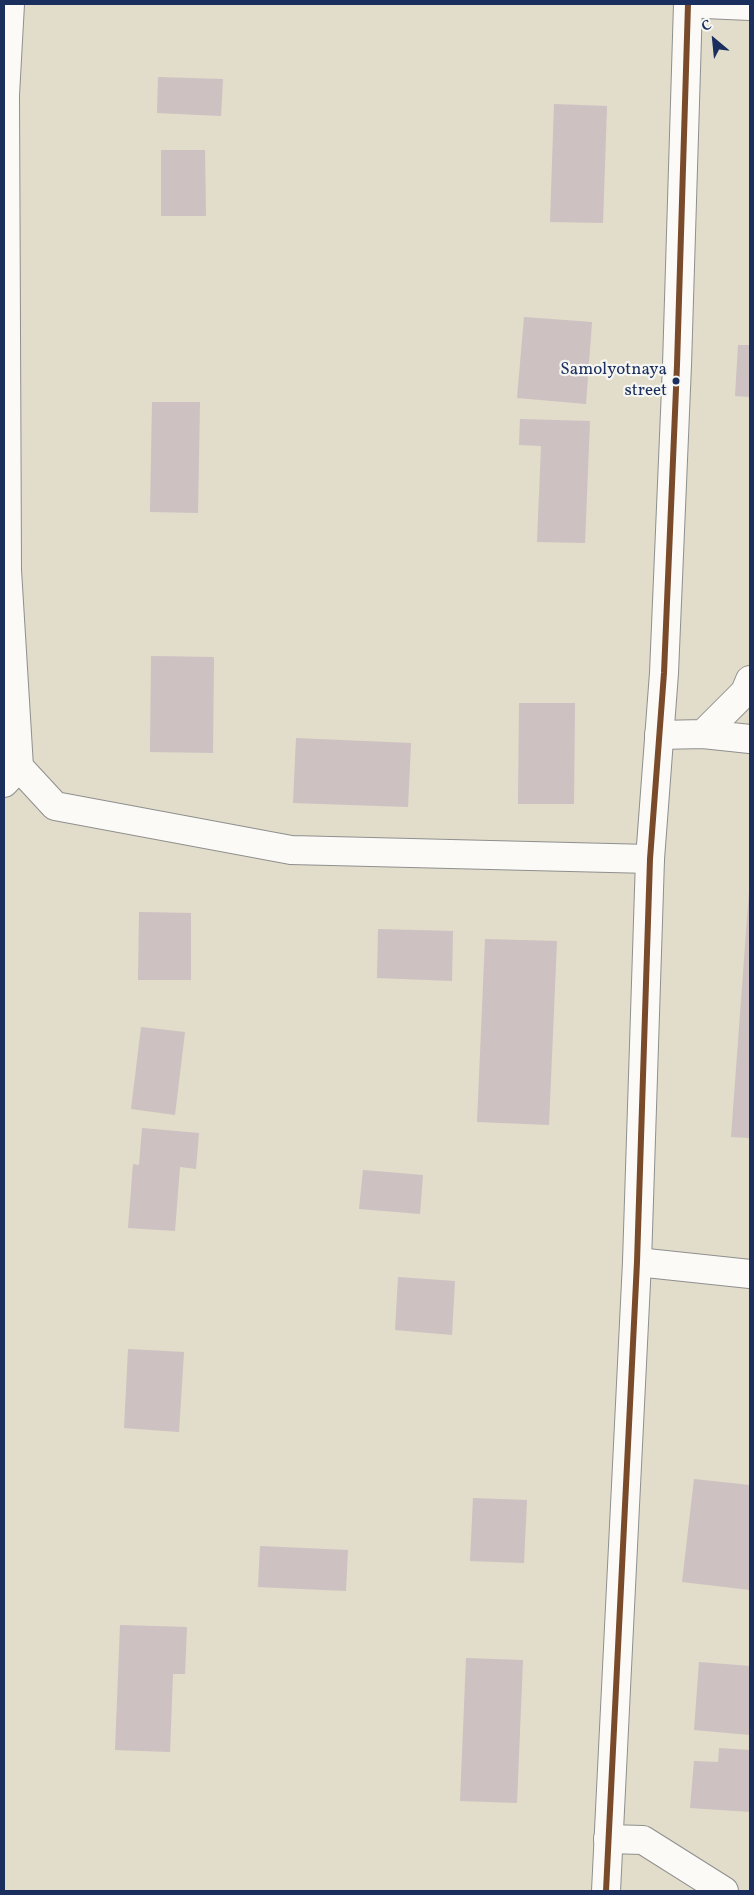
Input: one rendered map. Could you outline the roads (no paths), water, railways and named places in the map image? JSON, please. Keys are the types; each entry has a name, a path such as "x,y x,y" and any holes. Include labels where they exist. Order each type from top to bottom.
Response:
{"main road":[{"path":"10,4 5,95 7,570 12,775 55,806 291,850 650,859"},
{"path":"606,1891 637,1262 650,859 664,672 688,4"},
{"path":"704,4 750,6"},
{"path":"703,734 745,692 750,680"},
{"path":"659,735 703,734 750,739"},
{"path":"637,1262 750,1274"},
{"path":"608,1839 643,1840 724,1891"}],"place":[{"name":"Samolyotnaya street","path":"676,381"}]}
